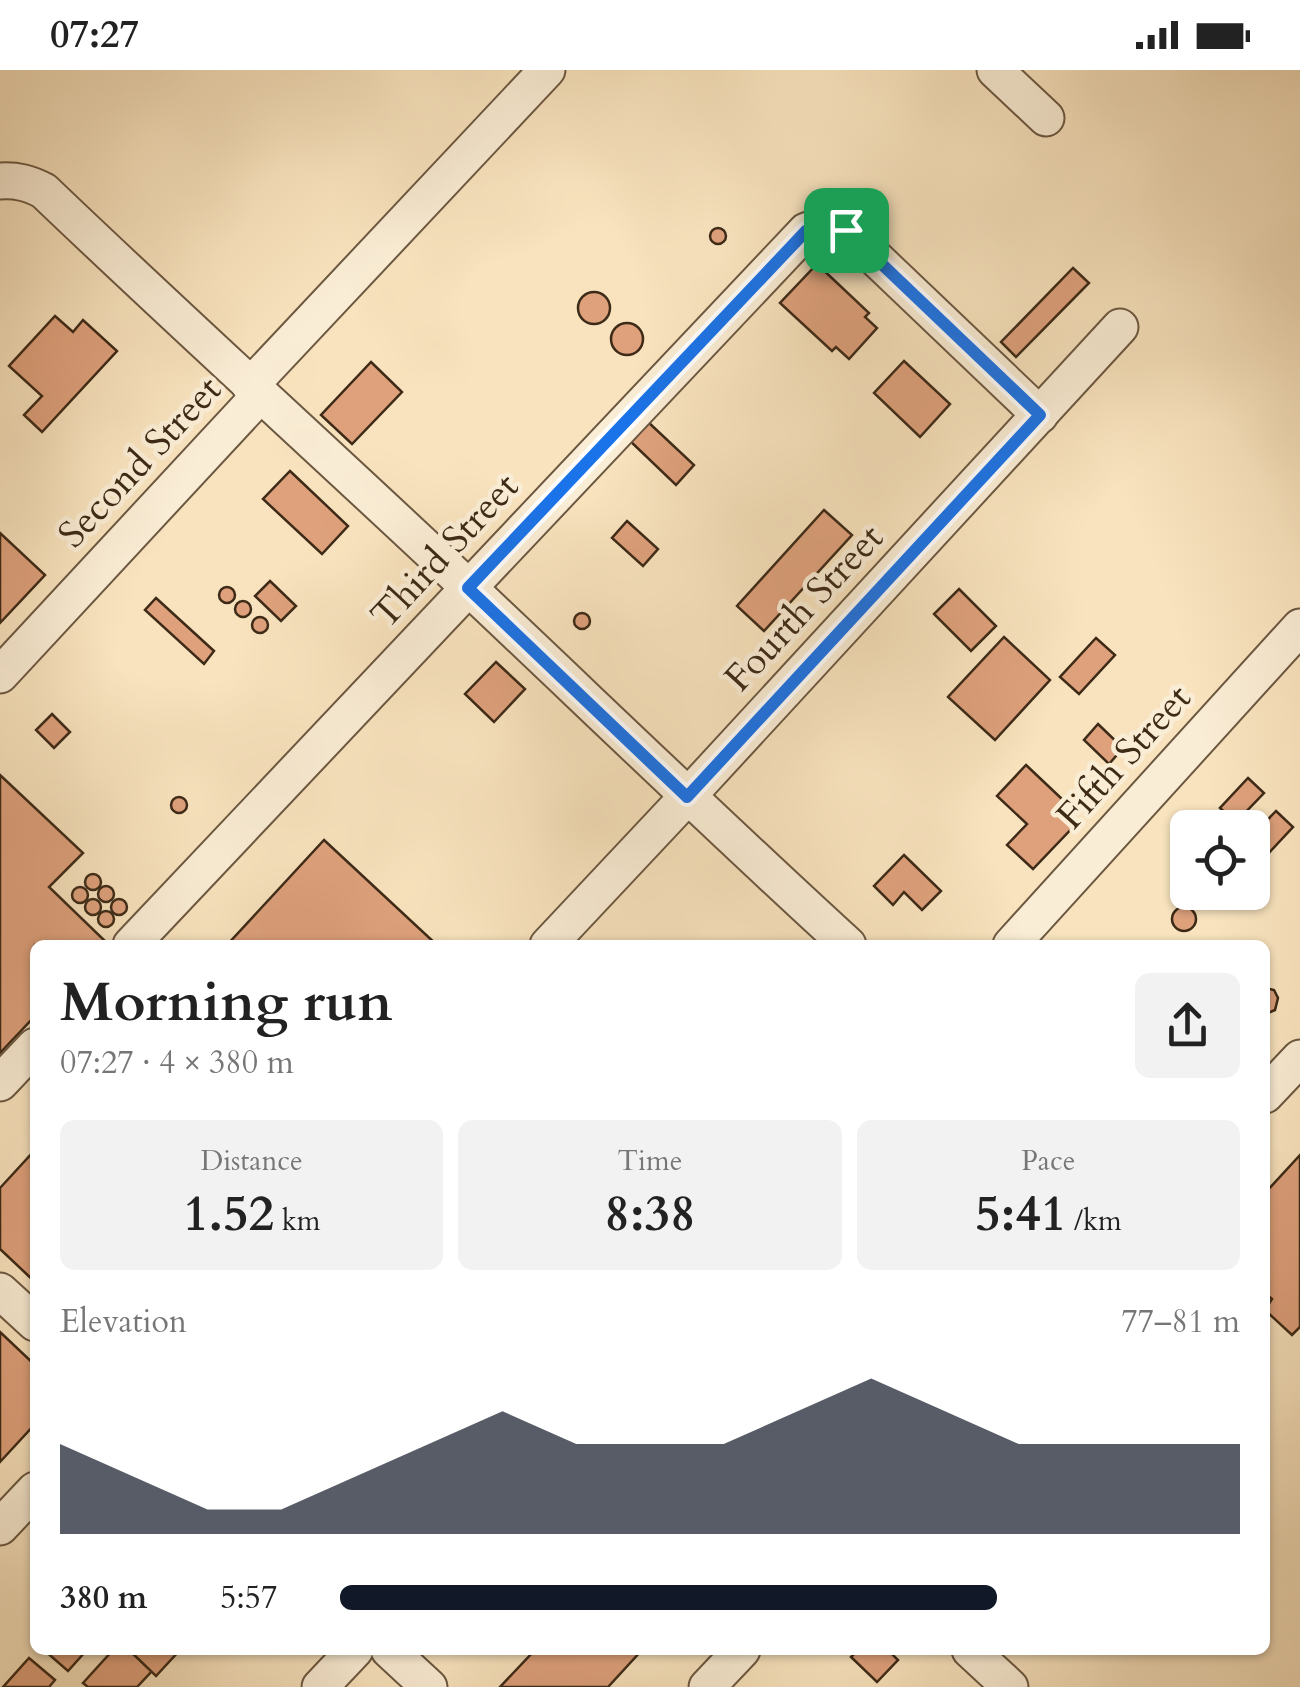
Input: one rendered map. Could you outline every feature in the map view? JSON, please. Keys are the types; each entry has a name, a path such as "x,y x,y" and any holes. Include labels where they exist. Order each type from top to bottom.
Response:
{"lane":[{"name":"Second Street","path":"0,675 547,70"},
{"path":"995,70 1046,118"},
{"path":"11,175 44,190 843,940"},
{"name":"Third Street","path":"135,940 806,231 826,224 846,230 1040,415"},
{"name":"Fourth Street","path":"553,940 1120,327"},
{"name":"Fifth Street","path":"1016,940 1300,627"},
{"path":"0,1083 30,1051"},
{"path":"1270,1090 1300,1058"},
{"path":"0,1290 30,1317"},
{"path":"0,1527 30,1495"},
{"path":"320,1687 350,1655"},
{"path":"394,1655 429,1687"},
{"path":"707,1687 737,1655"},
{"path":"975,1655 1010,1687"}],"building":[{"path":"718,228 726,236 718,244 710,236"},
{"path":"817,264 869,313 865,317 877,328 849,359 836,347 832,351 780,303"},
{"path":"1073,268 1089,283 1016,357 1001,342"},
{"path":"594,292 605,297 610,308 605,319 594,324 583,319 578,308 583,297"},
{"path":"55,316 73,332 83,320 117,351 42,432 24,415 42,396 9,366"},
{"path":"627,323 638,328 643,339 638,350 627,355 616,350 611,339 616,328"},
{"path":"904,361 950,404 920,437 874,393"},
{"path":"371,362 402,392 352,444 321,415"},
{"path":"647,421 694,465 676,485 629,440"},
{"path":"290,471 348,526 322,554 263,499"},
{"path":"824,510 852,535 764,631 737,606"},
{"path":"627,521 658,549 643,566 612,538"},
{"path":"0,533 45,575 0,623"},
{"path":"270,581 296,606 281,621 255,596"},
{"path":"227,587 235,595 227,603 219,595"},
{"path":"959,589 996,626 971,651 934,614"},
{"path":"156,598 214,651 204,664 145,610"},
{"path":"243,601 251,609 243,617 235,609"},
{"path":"582,613 590,621 582,629 574,621"},
{"path":"260,617 268,625 260,633 252,625"},
{"path":"1004,637 1050,680 995,740 948,697"},
{"path":"1096,638 1115,655 1079,694 1060,677"},
{"path":"496,662 525,689 494,722 465,694"},
{"path":"52,714 70,732 54,748 36,730"},
{"path":"1098,724 1123,748 1109,764 1084,740"},
{"path":"1026,765 1063,800 1058,807 1076,824 1033,869 1007,845 1027,824 997,796"},
{"path":"0,775 83,853 49,887 104,940 30,940 30,1021 0,1053"},
{"path":"1248,778 1264,793 1248,810 1220,808"},
{"path":"179,797 187,805 179,813 171,805"},
{"path":"1276,811 1293,827 1270,852 1270,817"},
{"path":"324,840 432,940 232,940"},
{"path":"904,855 941,891 922,910 904,892 893,905 874,886"},
{"path":"93,874 101,882 93,890 85,882"},
{"path":"106,886 114,894 106,902 98,894"},
{"path":"80,887 88,895 80,903 72,895"},
{"path":"93,899 101,907 93,915 85,907"},
{"path":"119,899 127,907 119,915 111,907"},
{"path":"1177,910 1191,910 1195,924 1189,930 1179,930 1173,924"},
{"path":"106,911 114,919 106,927 98,919"},
{"path":"1270,989 1278,998 1275,1010 1270,1012"},
{"path":"30,1155 30,1277 0,1249 0,1188"},
{"path":"1300,1155 1300,1327 1292,1335 1270,1315 1270,1188"},
{"path":"0,1332 30,1360 30,1429 0,1462"},
{"path":"50,1655 82,1655 68,1671"},
{"path":"108,1655 134,1655 152,1671 137,1687 88,1687 83,1683"},
{"path":"134,1655 175,1655 156,1676"},
{"path":"530,1655 637,1655 608,1687 500,1687"},
{"path":"893,1655 898,1660 877,1682 851,1657"},
{"path":"29,1658 55,1680 49,1687 3,1687"}],"route":[{"path":"826,224 846,230 1040,415 687,797 468,588 806,231 826,224"}]}
